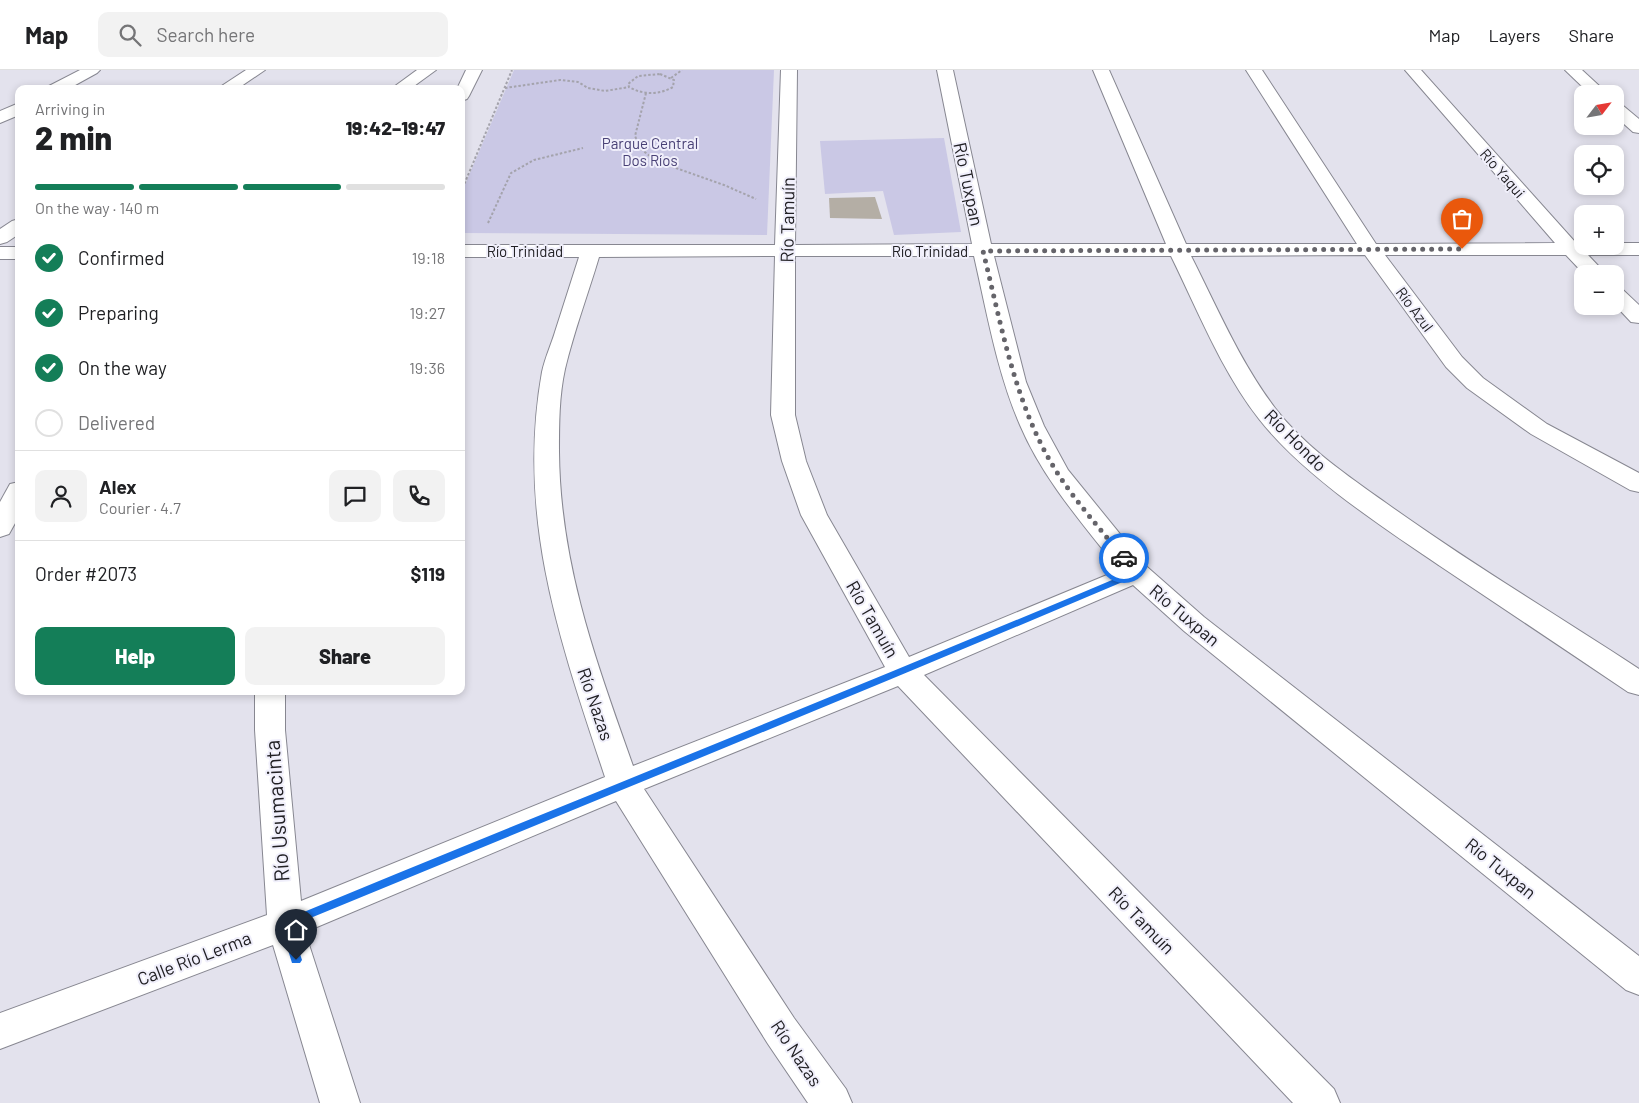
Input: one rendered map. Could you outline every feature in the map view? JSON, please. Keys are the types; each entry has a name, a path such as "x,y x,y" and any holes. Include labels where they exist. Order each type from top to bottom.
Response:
{"street":[{"path":"63,85 92,70"},
{"path":"233,85 257,70"},
{"path":"405,85 428,70"},
{"path":"465,88 474,70"},
{"name":"Río Tamuín","path":"789,70 782,373 783,415 794,461 814,515 903,672 1320,1103"},
{"name":"Río Tuxpan","path":"945,70 983,251 1015,382 1032,426 1058,474 1136,573 1194,624 1639,978"},
{"name":"Río Hondo","path":"1101,70 1179,251 1238,371 1267,414 1297,446 1348,488 1410,533 1639,684"},
{"name":"Río Azul","path":"1254,70 1370,249 1454,362 1475,383 1539,429 1639,484"},
{"name":"Río Yaqui","path":"1413,70 1587,265"},
{"path":"1573,70 1590,85"},
{"path":"0,118 15,110"},
{"path":"1624,115 1639,128"},
{"path":"0,238 15,228"},
{"name":"Río Trinidad","path":"465,251 1639,249"},
{"name":"Río Nazas","path":"591,251 554,369 547,417 547,490 556,562 580,657 623,784 781,1031 832,1103"},
{"path":"0,253 15,253"},
{"path":"1624,302 1639,317"},
{"path":"0,528 15,498"},
{"name":"Calle Río Lerma","path":"0,1031 285,924 623,784 903,672 1136,573"},
{"name":"Río Usumacinta","path":"270,695 270,730 285,924 340,1103"}],"path":[{"path":"465,182 512,70"},
{"path":"671,78 682,70"},
{"path":"504,88 560,80 578,82 588,88 606,91 629,87 638,92 646,93 668,90 675,84 671,78 660,74 633,78 628,84 629,87"},
{"path":"646,93 635,136 641,149 656,161 724,185 762,202"},
{"path":"487,224 511,173 534,160 583,148"}],"green space":[{"name":"Parque Central Dos Ríos","path":"514,70 774,70 767,235 465,233 465,185"},
{"path":"944,138 961,232 894,235 883,191 825,194 820,141"}],"building":[{"path":"875,197 882,219 830,218 829,198"}],"way so far":[{"path":"1124,558 1058,474 1032,426 1015,382 983,251 1462,249"}],"route":[{"path":"296,960 285,924 623,784 903,672 1136,573 1124,558"}]}
